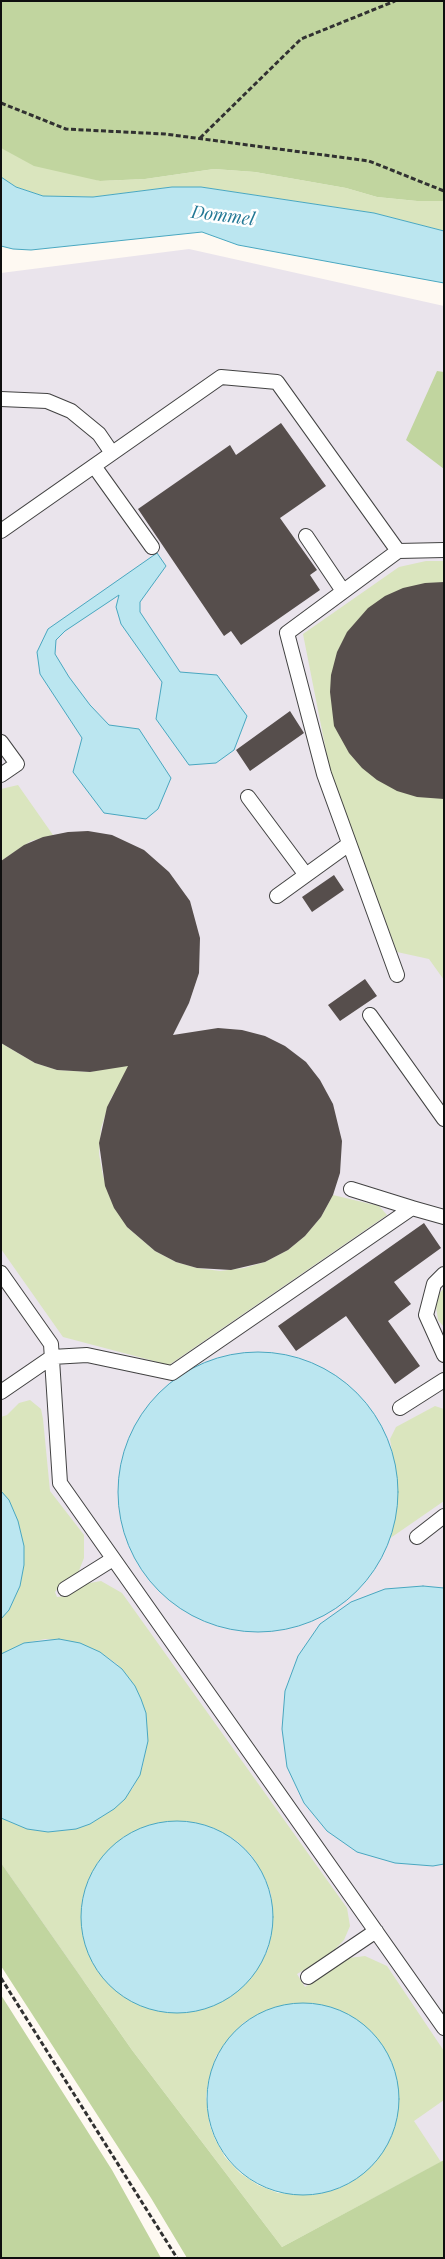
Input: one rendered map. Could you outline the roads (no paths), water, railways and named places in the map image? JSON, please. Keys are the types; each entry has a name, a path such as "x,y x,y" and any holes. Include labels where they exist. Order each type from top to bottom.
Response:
{"lane":[{"path":"1,531 220,376 277,382 398,551"},
{"path":"1,399 47,401 71,411 99,434 112,453"},
{"path":"94,466 152,547"},
{"path":"306,536 343,591"},
{"path":"397,974 324,774 287,633 398,551 444,550"},
{"path":"1,742 17,764 1,775"},
{"path":"248,797 306,875"},
{"path":"277,896 349,844"},
{"path":"370,1015 444,1119"},
{"path":"351,1189 444,1217"},
{"path":"1,1392 52,1357 87,1355 172,1373 412,1208"},
{"path":"1,1273 51,1344 60,1484 444,2028"},
{"path":"444,1274 434,1284 426,1315 444,1355"},
{"path":"400,1408 444,1380"},
{"path":"417,1537 444,1516"},
{"path":"65,1589 113,1559"},
{"path":"308,1977 376,1931"}],"water":[{"name":"Dommel","path":"1,177 16,187 43,196 93,197 172,187 201,187 374,213 444,231 444,283 238,245 202,232 31,250 13,249 1,246"},
{"path":"157,553 166,566 140,602 140,612 180,672 217,675 247,716 234,750 216,763 189,765 156,719 162,682 121,624 116,607 119,595 65,631 56,640 55,654 90,705 109,725 139,729 171,778 158,809 146,819 104,813 73,772 82,738 40,674 37,652 48,629"},
{"path":"258,1352 299,1358 336,1376 357,1393 374,1414 392,1451 398,1492 392,1533 374,1570 357,1591 336,1608 299,1626 258,1632 217,1626 180,1608 159,1591 142,1570 124,1533 118,1492 124,1451 142,1414 159,1393 180,1376 217,1358"},
{"path":"1,1491 9,1500 18,1521 24,1546 24,1565 20,1586 9,1610 1,1619"},
{"path":"423,1586 444,1588 444,1864 433,1866 395,1863 357,1852 327,1831 304,1803 287,1767 282,1729 285,1691 298,1656 320,1624 351,1602 385,1589"},
{"path":"59,1639 80,1643 100,1652 122,1669 135,1686 141,1699 146,1713 148,1741 140,1775 125,1799 114,1809 90,1824 76,1829 48,1832 27,1829 1,1818 1,1654 24,1643"},
{"path":"168,1821 186,1821 214,1828 230,1837 245,1849 257,1864 266,1880 273,1908 273,1926 266,1954 257,1970 245,1985 230,1997 214,2006 186,2013 168,2013 149,2009 132,2002 116,1991 103,1978 92,1962 85,1945 81,1926 81,1908 85,1889 92,1872 103,1856 116,1843 132,1832 149,1825"},
{"path":"294,2003 312,2003 340,2010 356,2019 371,2031 383,2046 392,2062 399,2090 399,2108 392,2136 383,2152 371,2167 356,2179 340,2188 312,2195 294,2195 275,2191 258,2184 242,2173 229,2160 218,2144 211,2127 207,2108 207,2090 211,2071 218,2054 229,2038 242,2025 258,2014 275,2007"}]}
